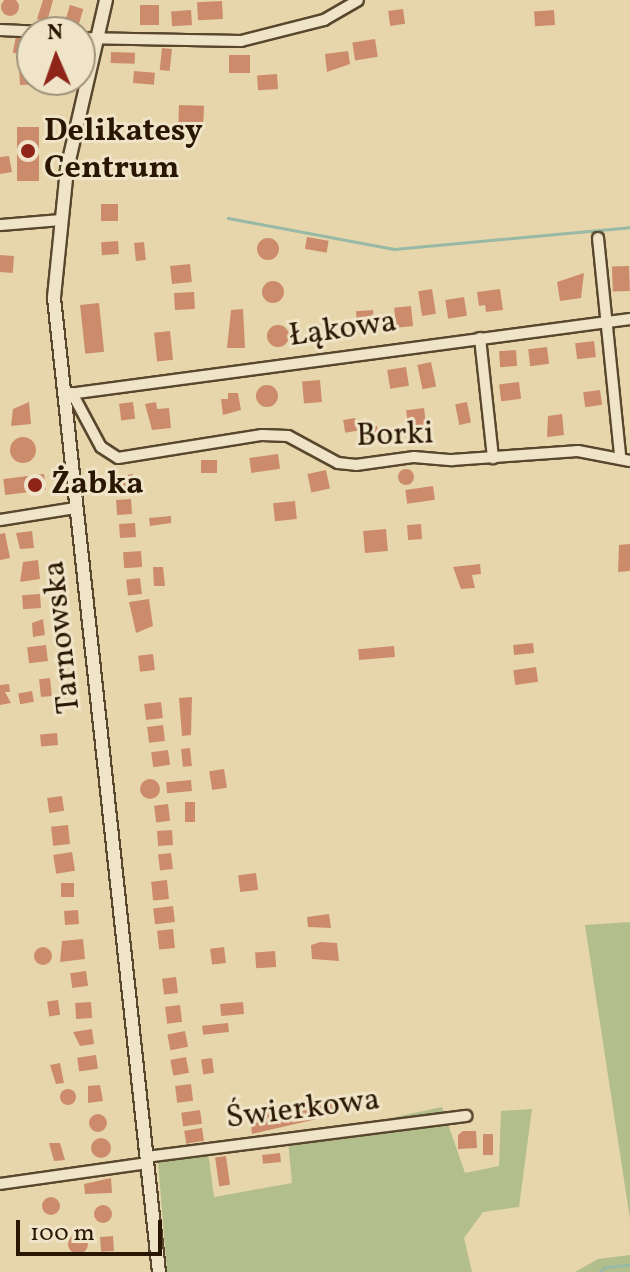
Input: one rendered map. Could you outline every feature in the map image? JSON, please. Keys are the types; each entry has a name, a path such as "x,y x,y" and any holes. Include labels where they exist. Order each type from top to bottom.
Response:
{"street":[{"name":"Tarnowska","path":"96,34 106,0"},
{"path":"96,41 241,41 324,20 358,0"},
{"name":"Tarnowska","path":"83,96 59,220 54,298 67,394 75,508 159,1272"},
{"path":"0,225 59,220"},
{"path":"598,238 625,458"},
{"name":"Łąkowa","path":"67,394 630,319"},
{"path":"480,338 493,458"},
{"name":"Borki","path":"67,394 101,447 118,458 262,435 288,436 338,463 356,465 414,457 493,458 578,451 625,458"},
{"path":"0,520 75,508"},
{"name":"Świerkowa","path":"0,1184 146,1160 466,1116"}],"green space":[{"path":"630,922 630,1219 585,925"},
{"path":"442,1107 465,1173 499,1166 501,1111 532,1109 519,1207 483,1212 464,1238 472,1272 167,1272 158,1161 208,1152 214,1197 292,1183 288,1140"},
{"path":"630,1255 630,1272 575,1272 598,1259"}],"building":[{"path":"6,-2 14,-2 19,7 17,14 6,16 1,11 1,3"},
{"path":"43,0 53,0 49,16 38,16"},
{"path":"222,1 223,19 198,20 197,2"},
{"path":"70,5 83,9 81,16 67,16"},
{"path":"140,5 159,5 159,25 140,25"},
{"path":"403,9 405,24 390,26 388,11"},
{"path":"191,10 192,25 172,26 171,11"},
{"path":"554,10 555,25 535,26 534,11"},
{"path":"375,39 378,57 355,60 352,43"},
{"path":"162,48 172,49 170,71 160,70"},
{"path":"348,51 350,64 327,72 325,54"},
{"path":"111,52 135,53 135,64 111,63"},
{"path":"229,55 250,55 250,73 229,73"},
{"path":"134,71 155,73 154,85 133,83"},
{"path":"277,74 278,89 258,90 257,75"},
{"path":"179,105 204,106 203,125 178,124"},
{"name":"Delikatesy Centrum","path":"17,127 39,127 39,181 17,181"},
{"path":"9,156 12,172 0,174 0,157"},
{"path":"101,204 118,204 118,221 101,221"},
{"path":"307,237 329,241 327,253 305,249"},
{"path":"268,238 276,241 279,249 276,257 268,260 260,257 257,249 260,241"},
{"path":"118,241 119,254 102,255 101,242"},
{"path":"144,242 146,260 136,261 134,243"},
{"path":"0,255 14,256 13,273 0,272"},
{"path":"190,264 192,282 172,284 170,266"},
{"path":"629,266 630,291 613,292 612,267"},
{"path":"584,273 581,298 560,301 557,282"},
{"path":"273,281 281,284 284,292 281,300 273,303 265,300 262,292 265,284"},
{"path":"432,289 436,314 422,316 418,291"},
{"path":"500,289 503,310 486,312 485,305 479,306 477,292"},
{"path":"194,292 195,309 175,310 174,293"},
{"path":"464,297 467,316 448,319 445,300"},
{"path":"99,303 104,352 85,354 80,305"},
{"path":"411,306 413,326 396,328 394,308"},
{"path":"243,309 245,348 227,348 231,310"},
{"path":"373,310 374,324 357,325 356,311"},
{"path":"278,325 286,328 289,336 286,344 278,347 270,344 267,336 270,328"},
{"path":"170,331 173,360 157,362 154,333"},
{"path":"594,341 596,357 577,359 575,343"},
{"path":"547,347 549,364 530,366 528,349"},
{"path":"516,350 517,366 500,367 499,351"},
{"path":"431,362 436,386 423,389 417,365"},
{"path":"406,367 409,386 390,389 387,370"},
{"path":"320,380 322,402 304,403 302,382"},
{"path":"519,382 521,399 501,401 499,384"},
{"path":"267,385 275,388 278,396 275,404 267,407 259,404 256,396 259,388"},
{"path":"600,390 602,405 585,407 583,392"},
{"path":"228,393 238,393 241,410 223,415 221,399 228,399"},
{"path":"29,402 31,424 11,426 13,409"},
{"path":"133,402 135,419 121,421 119,404"},
{"path":"156,402 157,409 169,408 171,428 152,430 145,404"},
{"path":"467,402 471,423 459,425 455,404"},
{"path":"424,408 427,431 409,433 406,410"},
{"path":"562,414 564,435 547,437 548,416"},
{"path":"355,418 357,431 345,433 343,420"},
{"path":"377,426 379,440 363,442 361,428"},
{"path":"23,437 32,441 36,450 32,459 23,463 14,459 10,450 14,441"},
{"path":"278,454 280,469 251,473 249,458"},
{"path":"201,460 217,460 217,473 201,473"},
{"path":"406,469 414,477 406,485 398,477"},
{"path":"326,470 330,489 311,493 307,474"},
{"path":"44,474 46,490 5,495 3,479"},
{"path":"133,474 135,487 115,490 113,477"},
{"path":"433,486 435,500 407,504 405,490"},
{"path":"131,499 132,514 117,515 116,500"},
{"path":"295,501 297,519 275,521 273,503"},
{"path":"171,516 171,523 150,526 149,518"},
{"path":"135,523 136,537 120,538 119,524"},
{"path":"421,524 422,539 408,540 407,525"},
{"path":"386,529 388,551 365,553 363,531"},
{"path":"32,531 34,548 20,549 16,533"},
{"path":"5,533 10,558 0,560 0,534"},
{"path":"630,544 630,571 618,572 619,545"},
{"path":"141,551 142,567 124,568 123,552"},
{"path":"38,560 40,579 20,582 23,562"},
{"path":"480,564 481,574 472,575 475,588 461,589 453,567"},
{"path":"153,567 163,567 165,586 154,586"},
{"path":"140,578 142,594 128,596 126,580"},
{"path":"40,594 41,608 23,609 22,595"},
{"path":"149,599 153,626 136,633 129,602"},
{"path":"43,619 45,635 33,637 32,623"},
{"path":"533,643 534,653 514,655 513,645"},
{"path":"46,645 48,661 29,663 27,647"},
{"path":"394,646 395,657 359,660 358,649"},
{"path":"153,654 155,670 140,672 138,656"},
{"path":"536,667 538,682 515,685 513,670"},
{"path":"50,678 52,696 41,697 39,679"},
{"path":"9,684 10,692 5,692 11,703 0,705 0,685"},
{"path":"32,691 34,702 20,704 18,693"},
{"path":"192,697 191,735 182,736 179,698"},
{"path":"161,702 163,718 146,720 144,704"},
{"path":"163,725 165,741 149,743 147,727"},
{"path":"57,733 58,745 41,746 40,734"},
{"path":"190,748 192,766 183,767 181,749"},
{"path":"168,750 170,765 153,767 151,752"},
{"path":"224,769 227,788 212,790 209,771"},
{"path":"150,779 157,782 160,789 157,796 150,799 143,796 140,789 143,782"},
{"path":"191,780 192,791 167,793 166,782"},
{"path":"62,796 64,811 49,813 47,798"},
{"path":"185,802 195,802 195,822 185,822"},
{"path":"168,804 170,821 156,823 154,806"},
{"path":"68,825 70,844 53,846 51,827"},
{"path":"172,830 173,845 158,846 157,831"},
{"path":"72,852 75,871 56,874 53,855"},
{"path":"171,853 173,869 160,870 158,855"},
{"path":"256,873 258,890 240,892 238,875"},
{"path":"167,880 169,899 153,901 151,882"},
{"path":"61,883 74,883 74,897 61,897"},
{"path":"173,906 175,922 155,924 153,908"},
{"path":"78,910 79,924 65,925 64,911"},
{"path":"329,914 331,928 308,927 307,917"},
{"path":"173,929 175,948 159,950 157,931"},
{"path":"83,939 85,959 60,962 62,941"},
{"path":"337,943 339,961 312,959 311,945"},
{"path":"39,947 47,947 52,956 50,963 39,965 34,960 34,952"},
{"path":"224,947 226,963 212,965 210,949"},
{"path":"275,951 276,967 256,968 255,952"},
{"path":"86,971 88,986 72,988 70,973"},
{"path":"176,977 178,993 164,995 162,979"},
{"path":"58,1000 60,1015 49,1016 47,1002"},
{"path":"91,1002 92,1018 76,1019 75,1003"},
{"path":"243,1002 244,1014 221,1016 220,1004"},
{"path":"180,1005 182,1022 167,1024 165,1007"},
{"path":"228,1023 229,1032 203,1035 202,1026"},
{"path":"92,1029 94,1044 80,1046 73,1032"},
{"path":"185,1031 188,1047 170,1050 167,1034"},
{"path":"96,1055 98,1069 79,1072 77,1058"},
{"path":"186,1057 189,1073 173,1076 170,1060"},
{"path":"212,1058 214,1073 203,1074 201,1060"},
{"path":"60,1063 64,1083 56,1084 50,1065"},
{"path":"191,1084 193,1101 177,1103 175,1086"},
{"path":"100,1085 103,1101 88,1103 88,1086"},
{"path":"65,1089 71,1089 76,1097 74,1103 65,1105 60,1100 60,1094"},
{"path":"332,1100 334,1115 252,1134 249,1110 281,1106 282,1113 300,1111 299,1104"},
{"path":"200,1110 202,1124 183,1127 181,1113"},
{"path":"98,1114 107,1123 98,1132 89,1123"},
{"path":"202,1128 204,1141 186,1144 184,1131"},
{"path":"463,1131 476,1131 477,1148 458,1149 458,1135"},
{"path":"483,1134 493,1134 493,1155 483,1155"},
{"path":"101,1138 108,1141 111,1148 108,1155 101,1158 94,1155 91,1148 94,1141"},
{"path":"49,1143 60,1143 65,1160 54,1161"},
{"path":"280,1153 281,1162 263,1164 262,1155"},
{"path":"226,1156 230,1185 219,1186 215,1158"},
{"path":"111,1178 112,1193 85,1194 84,1184"},
{"path":"51,1197 60,1206 51,1215 42,1206"},
{"path":"103,1205 112,1214 103,1223 94,1214"},
{"path":"78,1234 85,1237 88,1244 85,1251 78,1254 71,1251 68,1244 71,1237"},
{"path":"113,1236 114,1251 101,1252 100,1237"}],"waterway":[{"path":"228,218 394,249 630,227"},
{"path":"599,1272 605,1267 630,1265"}],"place":[{"name":"Delikatesy Centrum","path":"28,151"},
{"name":"Żabka","path":"35,485"}]}
